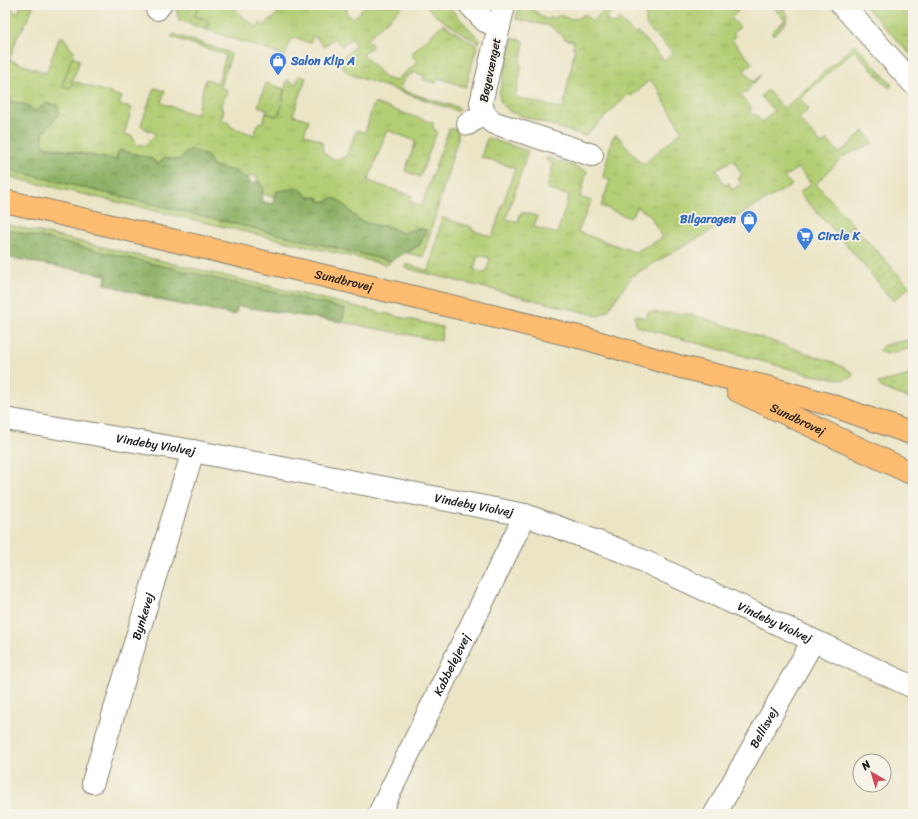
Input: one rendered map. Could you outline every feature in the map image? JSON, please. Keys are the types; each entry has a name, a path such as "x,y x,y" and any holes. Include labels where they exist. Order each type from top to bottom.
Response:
{"main road":[{"name":"Sundbrovej","path":"5,201 587,339 682,367 771,388 831,405 913,434"},
{"name":"Sundbrovej","path":"682,367 752,397 913,474"},
{"path":"752,397 913,457"}],"street":[{"path":"470,5 485,21 499,27"},
{"name":"Bøgevænget","path":"504,5 482,103 476,119 492,122 592,155"},
{"path":"842,5 913,83"},
{"name":"Vindeby Violvej","path":"5,419 193,451 525,515 622,551 913,687"},
{"name":"Bynkevej","path":"93,782 193,451"},
{"name":"Kabbelejevej","path":"379,814 525,515"},
{"name":"Bellisvej","path":"715,814 813,641"}],"green space":[{"path":"5,5 13,5 11,10 18,13 21,5 33,6 27,21 17,38 9,60 46,73 60,36 64,38 71,49 74,50 70,88 73,81 122,97 119,105 132,108 124,134 132,136 137,145 145,145 155,135 153,131 148,131 141,125 154,88 165,91 161,103 196,115 206,79 218,83 226,55 172,37 173,34 228,52 231,55 220,87 227,90 221,109 224,110 221,120 228,122 231,127 254,135 259,122 263,123 266,113 275,116 279,114 287,80 296,84 299,76 306,78 293,115 309,120 304,134 322,141 323,151 333,159 339,159 346,156 357,130 365,133 374,103 433,123 433,129 437,131 420,177 405,171 416,141 387,130 368,181 412,196 410,202 421,206 449,129 455,129 458,132 458,138 423,257 407,253 420,245 426,230 418,228 402,233 392,228 366,223 358,220 340,201 333,199 321,202 319,198 308,197 302,190 277,191 274,197 263,194 263,187 254,175 244,178 238,172 212,166 210,159 186,153 180,160 165,158 157,165 154,160 119,150 116,160 45,146 42,143 43,134 58,114 42,108 35,111 24,104 13,102 11,99 5,79"},
{"path":"177,5 200,5 196,10 195,16 204,19 209,23 207,30 179,20 176,9"},
{"path":"200,5 238,5 236,11 257,28 260,23 264,26 270,19 272,20 284,5 344,5 347,8 346,13 353,18 361,12 360,10 366,5 404,5 367,39 373,46 363,54 385,78 395,81 418,62 411,54 443,24 477,46 466,87 439,78 436,83 424,80 424,76 415,72 406,77 399,88 410,93 460,108 459,111 457,111 349,74 338,62 355,46 353,39 349,40 342,46 334,38 324,47 316,37 313,36 310,43 297,38 291,39 285,56 207,30 209,23 204,18 195,17 196,10"},
{"path":"426,5 447,5 479,39 478,43 436,16"},
{"path":"519,5 526,5 547,20 551,17 554,19 558,15 575,19 585,14 592,22 609,6 614,10 606,18 607,21 616,24 620,19 635,35 638,32 664,60 673,53 646,25 646,9 642,5 731,5 730,6 733,10 735,8 738,11 731,18 740,27 733,33 735,36 732,40 752,63 744,71 753,82 761,75 741,97 752,109 749,112 753,115 755,114 762,122 774,111 761,96 767,90 784,109 855,44 892,85 889,88 854,50 800,99 809,109 799,119 822,144 827,140 840,153 864,131 873,143 844,156 816,184 853,225 840,237 799,193 811,183 798,168 784,177 792,185 633,275 608,310 599,316 405,268 406,264 429,271 442,218 472,227 472,230 492,237 515,168 481,157 487,138 528,151 506,219 518,222 521,212 537,216 534,227 557,234 569,196 547,189 553,166 552,163 546,161 547,157 587,171 580,197 591,201 578,232 635,252 662,238 650,215 637,207 630,218 601,206 610,180 603,177 612,139 616,134 643,165 682,131 659,92 660,91 650,80 631,96 629,94 585,136 510,112 501,103 499,95 512,38 524,41 520,65 522,66 515,97 563,109 575,48 573,48 574,41 564,39 564,37 550,26 516,19","holes":["734,160 742,176 738,178 741,184 732,190 729,183 724,185 716,169","478,255 490,258 486,273 474,270"]},
{"path":"771,5 781,5 788,16 785,24 773,35 771,33 785,20"},
{"path":"864,5 913,5 913,57"},
{"path":"72,57 80,60 70,88 62,86"},
{"path":"5,79 13,102 24,104 35,111 47,103 57,105 59,114 43,134 42,143 47,147 116,160 119,150 151,158 157,165 165,158 180,160 189,150 193,150 207,156 212,166 238,172 244,178 248,178 252,185 257,181 263,187 261,201 272,204 277,191 299,188 308,197 317,197 321,202 333,199 340,201 358,220 366,223 392,228 402,233 418,228 426,230 420,245 390,261 5,169"},
{"path":"266,83 284,89 282,99 284,100 279,114 276,116 266,113 267,109 258,106"},
{"path":"5,169 390,261 388,265 5,176"},
{"path":"5,224 442,327 441,341 342,322 345,309 5,229"},
{"path":"853,225 910,287 893,301 840,237"},
{"path":"5,229 346,309 342,322 238,306 235,315 167,302 105,284 106,275 5,257"},
{"path":"648,312 688,314 704,318 833,362 852,372 853,375 852,377 844,380 812,375 636,326 635,315 646,318"},
{"path":"913,339 913,348 885,354 879,350 884,345"},
{"path":"913,375 913,400 882,388 878,383"}],"place":[{"name":"Salon Klip A","path":"278,76"},
{"name":"Bilgaragen","path":"749,234"},
{"name":"Circle K","path":"805,251"}]}
